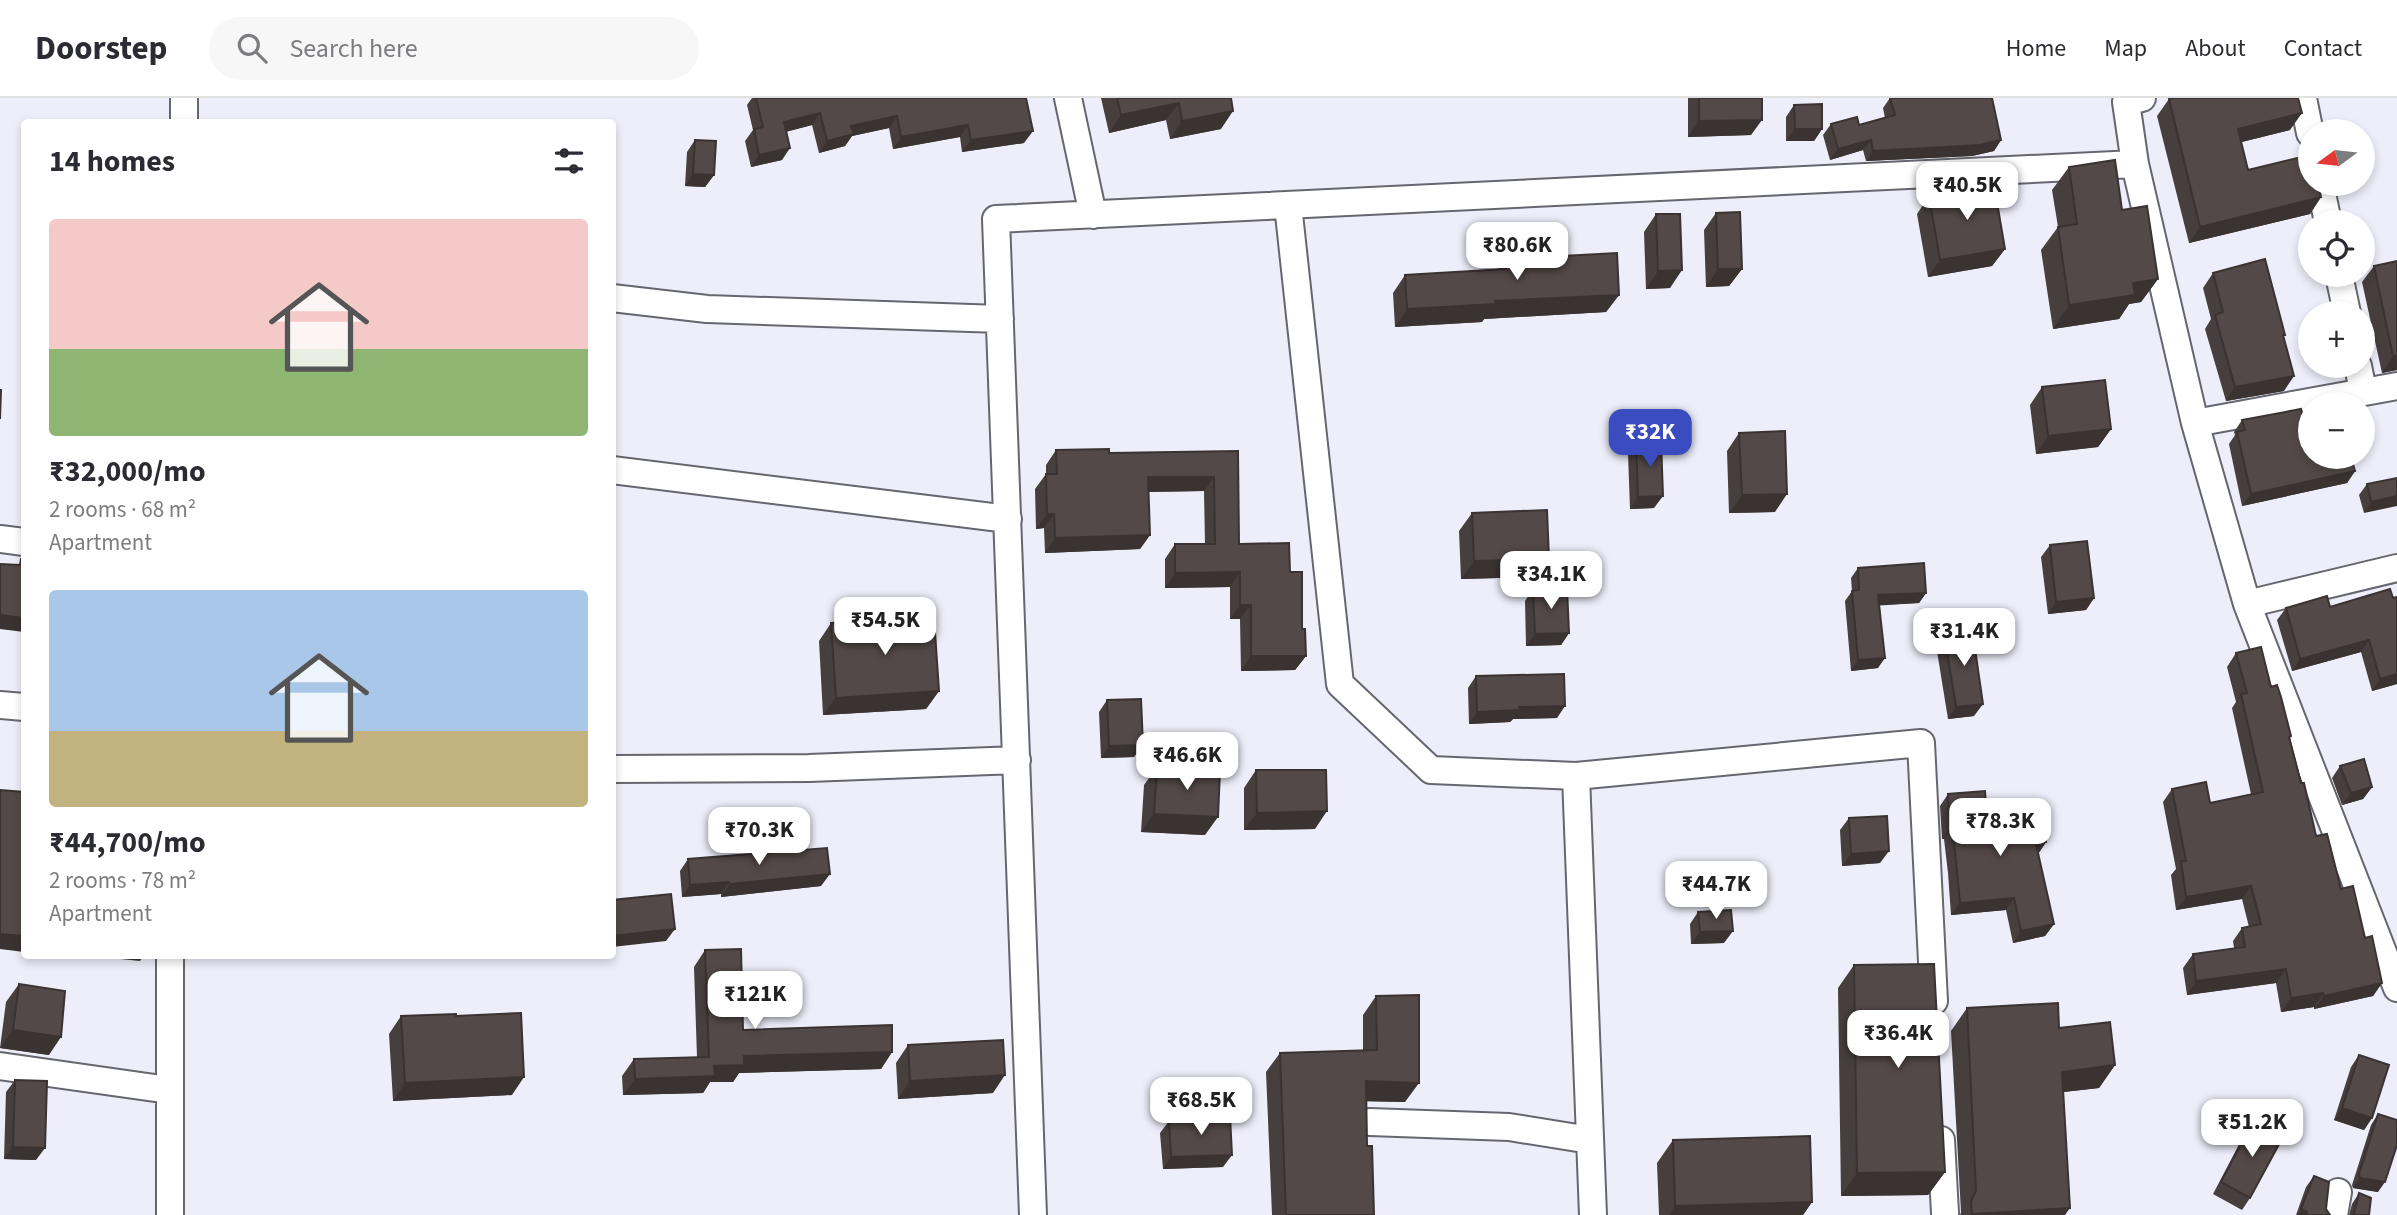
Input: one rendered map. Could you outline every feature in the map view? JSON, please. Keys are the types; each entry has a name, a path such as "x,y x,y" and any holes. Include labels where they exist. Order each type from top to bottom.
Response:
{"street":[{"path":"184,98 184,119"},
{"path":"1068,98 1093,215"},
{"path":"2142,98 2126,102 2135,164 2195,423 2247,604 2397,988"},
{"path":"2303,98 2307,119"},
{"path":"1033,1215 996,219 2135,164"},
{"path":"1289,205 1340,684 1431,770 1576,776 1921,743 1935,1019"},
{"path":"616,298 707,309 1000,319"},
{"path":"2195,423 2360,378 2397,386"},
{"path":"616,470 1008,519"},
{"path":"0,539 21,542"},
{"path":"2247,604 2397,568"},
{"path":"0,705 21,707"},
{"path":"616,769 809,768 1017,760"},
{"path":"1576,776 1593,1215"},
{"path":"170,959 170,1215"},
{"path":"0,1066 169,1090"},
{"path":"1940,1116 1945,1213"},
{"path":"1370,1122 1509,1127 1590,1140"}],"building":[{"path":"756,98 1026,98 1033,131 971,140 968,125 901,137 897,116 851,126 854,134 827,141 820,113 784,122 790,148 759,155 754,129 763,127"},
{"path":"1117,98 1231,98 1233,111 1182,121 1179,103 1121,115"},
{"path":"1699,98 1762,98 1762,120 1699,121"},
{"path":"1890,98 1992,98 2001,140 1980,145 1873,151 1871,140 1838,149 1831,124 1857,117 1859,125 1895,115"},
{"path":"2298,98 2302,113 2238,129 2248,170 2298,158 2298,196 2321,197 2200,227 2169,99"},
{"path":"1822,104 1822,129 1795,129 1794,105"},
{"path":"695,140 716,141 714,175 693,174"},
{"path":"2115,160 2122,210 2147,206 2158,279 2133,283 2135,295 2069,305 2058,227 2077,224 2069,167"},
{"path":"1994,185 2005,249 1940,260 1929,196"},
{"path":"1740,212 1742,269 1718,269 1716,213"},
{"path":"1656,214 1680,214 1682,270 1658,271"},
{"path":"1617,253 1619,295 1495,301 1495,304 1407,309 1405,275 1506,269 1506,259"},
{"path":"2265,259 2294,376 2235,387 2215,315 2223,312 2213,273"},
{"path":"2397,261 2397,356 2393,356 2375,266"},
{"path":"2105,380 2111,429 2048,436 2042,387"},
{"path":"2298,410 2298,469 2355,471 2251,494 2237,432 2245,430 2242,420"},
{"path":"1785,431 1787,494 1742,495 1739,433"},
{"path":"1661,441 1663,496 1638,497 1636,442"},
{"path":"1109,449 1109,453 1238,451 1239,544 1289,543 1290,572 1302,572 1302,629 1305,629 1306,656 1251,656 1251,605 1240,605 1240,572 1175,573 1175,544 1215,544 1214,477 1148,477 1150,535 1055,538 1054,514 1047,514 1046,474 1057,474 1056,450"},
{"path":"2397,478 2397,496 2371,502 2367,484"},
{"path":"1547,510 1549,559 1474,561 1472,513"},
{"path":"2087,541 2094,598 2056,602 2050,545"},
{"path":"21,559 21,618 0,615 0,564 20,565"},
{"path":"1924,563 1926,593 1878,595 1885,658 1858,660 1852,591 1859,590 1858,568"},
{"path":"1567,588 1569,633 1535,634 1533,589"},
{"path":"2390,589 2393,598 2397,597 2397,674 2380,679 2369,640 2300,659 2286,608 2327,596 2330,607"},
{"path":"934,617 939,691 836,698 831,623"},
{"path":"1972,628 1983,704 1956,707 1944,633"},
{"path":"2261,647 2271,687 2277,685 2281,697 2316,836 2327,834 2341,889 2353,886 2365,938 2372,936 2382,983 2324,996 2323,993 2291,998 2286,969 2196,981 2193,954 2245,947 2242,928 2261,924 2251,886 2186,897 2181,861 2186,861 2172,789 2206,782 2210,803 2263,792 2241,694 2247,693 2236,653"},
{"path":"1564,674 1565,706 1519,707 1519,710 1477,712 1476,676"},
{"path":"1141,699 1143,745 1109,746 1107,700"},
{"path":"2364,759 2372,787 2351,793 2340,766"},
{"path":"1157,767 1220,771 1218,817 1154,814"},
{"path":"1256,770 1326,770 1327,811 1257,813"},
{"path":"0,790 21,792 21,936 0,934"},
{"path":"1985,791 1987,822 2040,811 2046,842 2036,844 2054,924 2021,931 2014,898 1960,903 1948,794"},
{"path":"1887,816 1889,851 1851,854 1849,818"},
{"path":"827,848 830,874 730,884 690,885 688,859"},
{"path":"671,894 675,929 616,936 616,900"},
{"path":"1731,910 1733,931 1700,932 1698,912"},
{"path":"741,949 743,1030 892,1025 892,1052 744,1056 744,1065 714,1066 715,1076 635,1079 634,1059 709,1057 705,950"},
{"path":"1934,964 1945,1172 1857,1173 1854,965"},
{"path":"19,984 65,991 61,1037 13,1030"},
{"path":"1419,995 1419,1083 1366,1081 1367,1146 1372,1146 1374,1215 1286,1215 1280,1053 1377,1050 1376,996"},
{"path":"2058,1003 2059,1028 2110,1022 2115,1065 2062,1072 2070,1208 1972,1214 1971,1202 1976,1190 1967,1008"},
{"path":"521,1013 524,1077 405,1083 401,1016"},
{"path":"1003,1040 1005,1075 910,1081 908,1045"},
{"path":"2359,1055 2389,1065 2372,1118 2342,1108"},
{"path":"15,1080 47,1081 45,1148 13,1147"},
{"path":"2378,1114 2397,1120 2397,1145 2385,1182 2360,1178 2359,1174"},
{"path":"1230,1116 1232,1155 1171,1157 1169,1121"},
{"path":"2253,1121 2283,1137 2250,1198 2221,1182"},
{"path":"1810,1136 1812,1202 1675,1206 1673,1140"},
{"path":"2314,1176 2329,1182 2326,1209 2330,1215 2306,1215 2307,1212 2301,1209"},
{"path":"2359,1193 2371,1198 2369,1215 2352,1215"}]}
